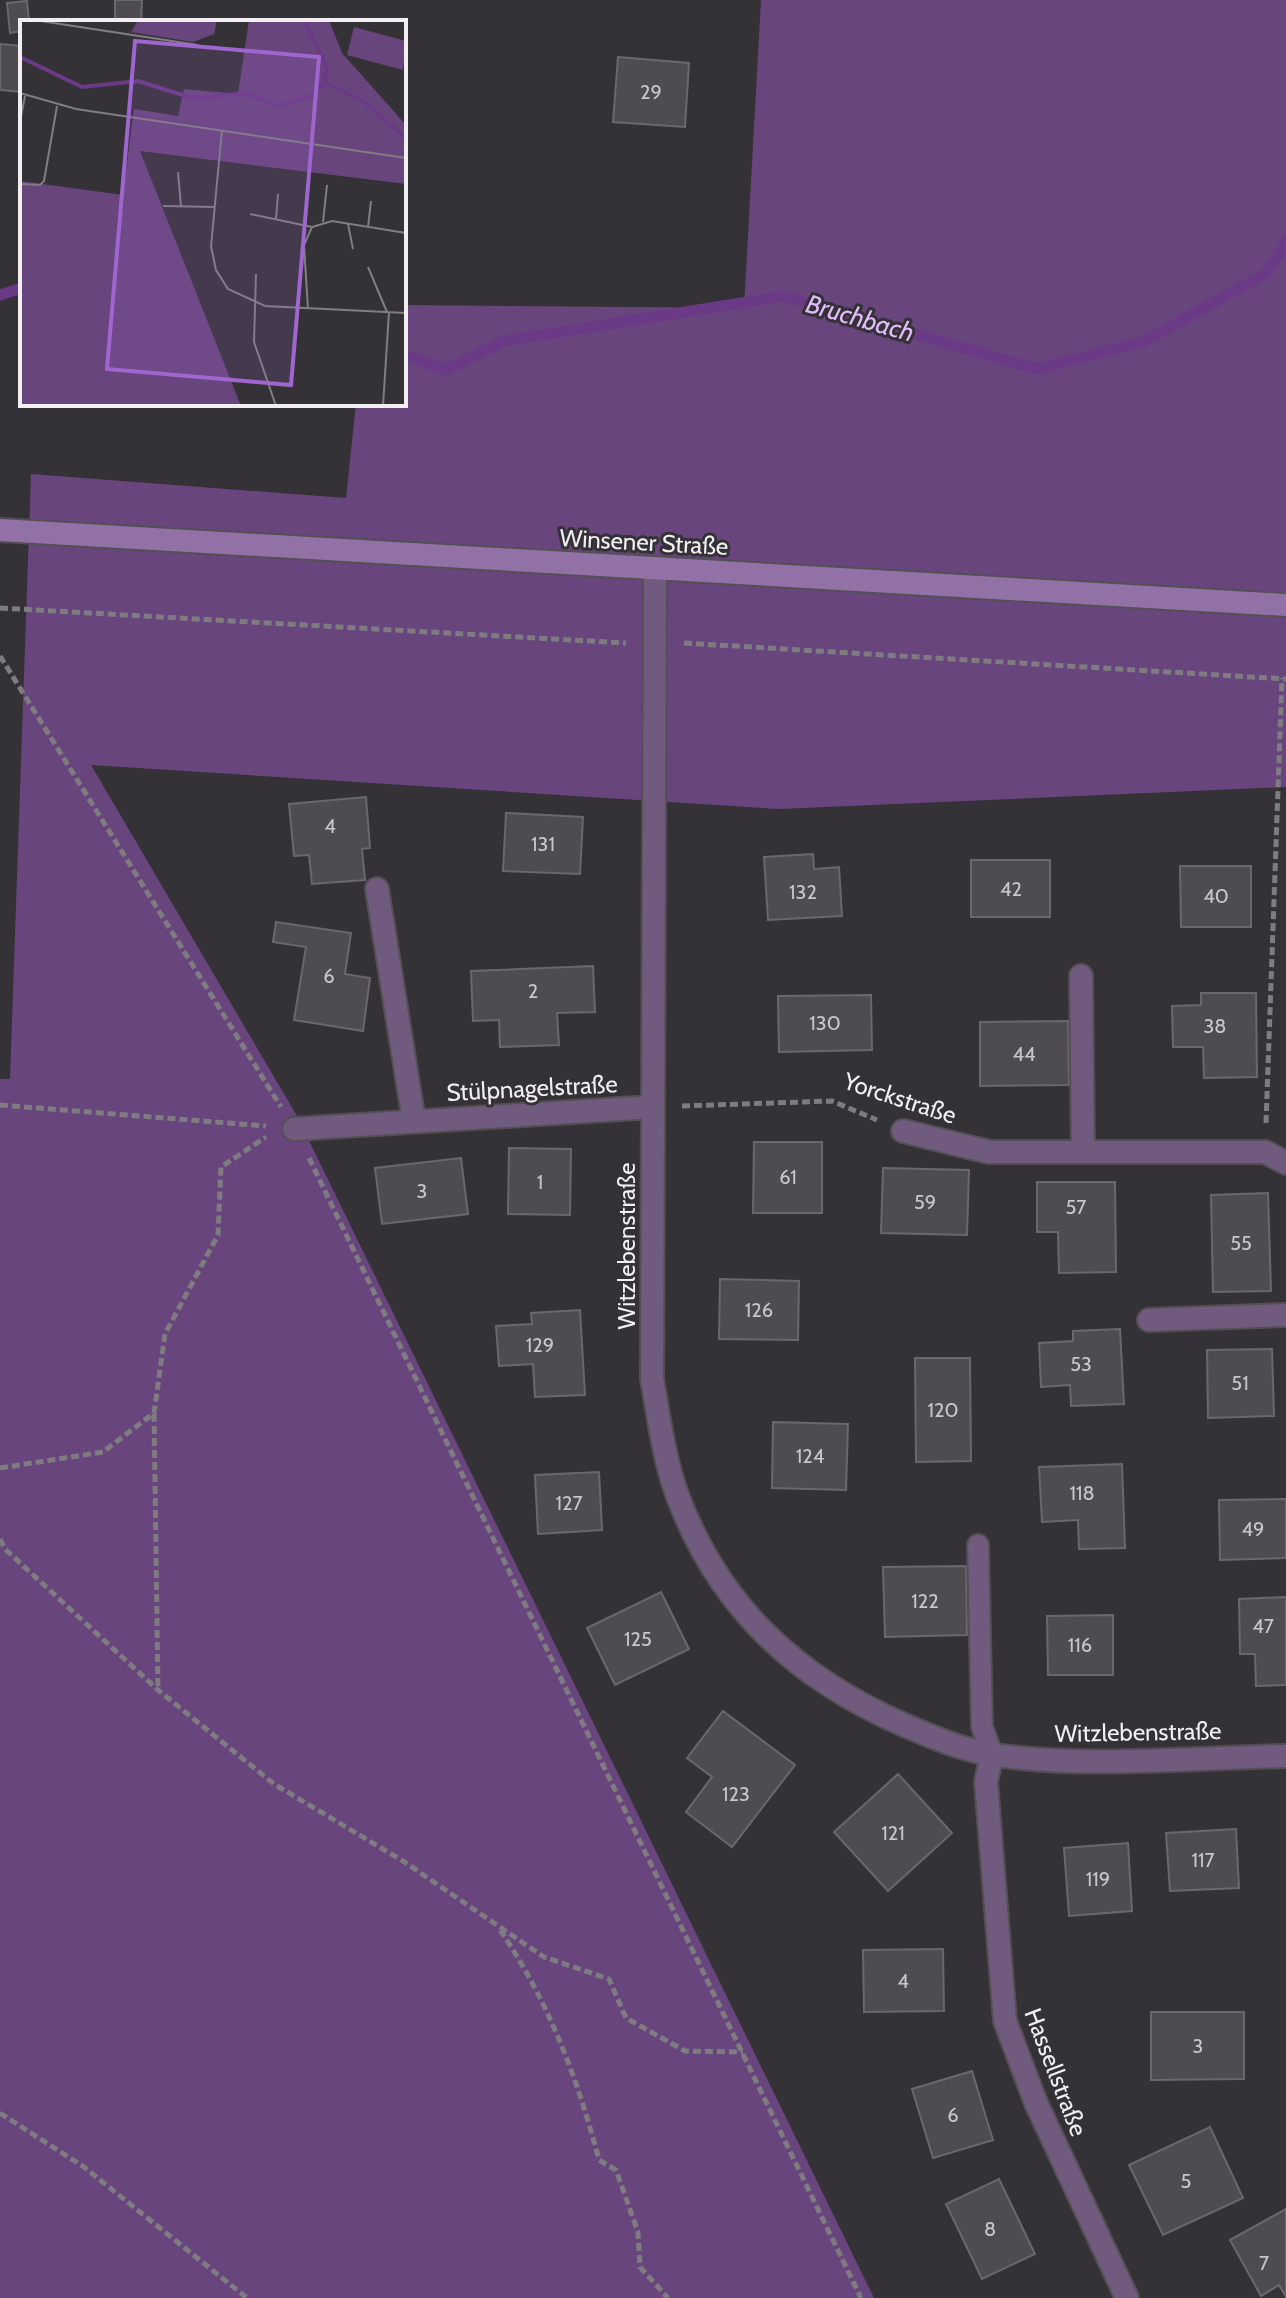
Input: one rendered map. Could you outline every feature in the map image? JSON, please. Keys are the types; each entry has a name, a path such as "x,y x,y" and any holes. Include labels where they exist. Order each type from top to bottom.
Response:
{"main road":[{"name":"Winsener Straße","path":"0,530 1286,605"}],"street":[{"name":"Witzlebenstraße","path":"655,568 652,1379 678,1497 700,1544 733,1596 796,1665 842,1695 937,1740 992,1754 1060,1761 1286,1756"},
{"name":"Stülpnagelstraße","path":"377,889 414,1121"},
{"path":"1081,976 1083,1152"},
{"name":"Stülpnagelstraße","path":"287,1128 653,1107"},
{"name":"Yorckstraße","path":"903,1131 989,1152 1265,1152 1286,1163"},
{"path":"1149,1320 1286,1315"},
{"name":"Hassellstraße","path":"992,1754 986,1782 1005,2021 1036,2103 1127,2298"}],"lane":[{"path":"978,1545 982,1727 992,1754"}],"path":[{"path":"0,608 657,643 718,643 1284,679 1265,1152"},
{"path":"0,656 287,1128 743,2052 861,2298"},
{"name":"Yorckstraße","path":"653,1107 832,1101 903,1131"},
{"path":"0,1105 287,1128"},
{"path":"158,1690 154,1413 165,1334 218,1235 221,1167 287,1128"},
{"path":"0,1468 103,1452 154,1413"},
{"path":"0,1539 5,1549 158,1690 274,1784 403,1861 544,1957 609,1979 626,2018 685,2051 743,2052"},
{"path":"497,1925 524,1965 583,2097 599,2160 616,2170 638,2232 640,2267 668,2298"},
{"path":"0,2113 84,2167 247,2298"}],"shaded area":[{"path":"761,0 1286,0 1286,787 779,809 91,765 297,1116 874,2298 0,2298 0,1079 10,1079 31,474 346,498 356,406 406,406 406,305 744,308"}],"building":[{"path":"115,0 142,0 141,20 115,20"},
{"path":"27,1 29,20 20,20 20,31 10,33 7,3"},
{"path":"0,44 20,46 20,92 0,90"},
{"path":"618,57 689,63 685,127 613,122"},
{"path":"366,797 370,848 362,849 365,880 312,884 309,855 294,856 289,804"},
{"path":"506,813 583,817 580,874 503,871"},
{"path":"813,854 814,869 839,867 842,916 768,920 764,857"},
{"path":"971,860 1050,860 1050,917 971,917"},
{"path":"1180,866 1251,866 1251,927 1181,927"},
{"path":"276,922 351,933 345,974 370,978 363,1031 294,1020 306,947 273,942"},
{"path":"593,966 595,1012 557,1013 559,1045 500,1047 499,1020 473,1021 471,971"},
{"path":"1201,993 1256,993 1257,1077 1204,1078 1203,1047 1173,1047 1172,1006 1201,1005"},
{"path":"871,995 872,1050 779,1052 778,996"},
{"path":"1068,1021 1069,1085 980,1086 980,1022"},
{"path":"754,1142 822,1142 822,1213 753,1213"},
{"path":"509,1148 571,1149 570,1215 508,1214"},
{"path":"461,1158 468,1214 382,1224 375,1168"},
{"path":"883,1168 969,1170 967,1235 881,1233"},
{"path":"1037,1182 1115,1182 1116,1272 1059,1273 1058,1232 1037,1232"},
{"path":"1268,1193 1271,1291 1213,1292 1211,1195"},
{"path":"720,1279 799,1281 798,1340 719,1339"},
{"path":"580,1310 585,1395 535,1397 533,1364 499,1366 496,1326 532,1324 531,1313"},
{"path":"1120,1329 1124,1404 1071,1406 1070,1385 1041,1387 1039,1343 1073,1341 1073,1331"},
{"path":"1272,1349 1274,1416 1208,1418 1207,1350"},
{"path":"915,1358 970,1358 971,1461 916,1462"},
{"path":"773,1422 848,1424 846,1490 772,1488"},
{"path":"1122,1464 1125,1548 1079,1549 1078,1520 1042,1522 1039,1467"},
{"path":"599,1472 602,1530 538,1534 535,1475"},
{"path":"1286,1499 1286,1558 1220,1560 1219,1500"},
{"path":"966,1566 967,1635 885,1637 883,1567"},
{"path":"661,1592 689,1649 615,1685 587,1628"},
{"path":"1286,1597 1286,1685 1256,1686 1255,1654 1240,1654 1239,1599"},
{"path":"1113,1615 1113,1675 1048,1675 1047,1616"},
{"path":"723,1711 795,1765 732,1847 686,1812 712,1777 687,1758"},
{"path":"898,1774 952,1833 888,1891 834,1832"},
{"path":"1236,1829 1239,1888 1170,1891 1166,1833"},
{"path":"1128,1843 1132,1911 1069,1916 1064,1848"},
{"path":"943,1949 944,2011 864,2012 863,1950"},
{"path":"1151,2012 1244,2012 1244,2079 1151,2080"},
{"path":"972,2071 993,2140 933,2158 912,2089"},
{"path":"1210,2127 1243,2198 1163,2235 1129,2165"},
{"path":"999,2179 1035,2254 982,2279 946,2204"},
{"path":"1286,2209 1286,2297 1279,2285 1261,2296 1230,2240"}],"waterway":[{"name":"Bruchbach","path":"406,356 446,370 504,341 784,296 1036,369 1143,342 1267,273 1286,243"},
{"name":"Bruchbach","path":"0,295 20,289"}]}
